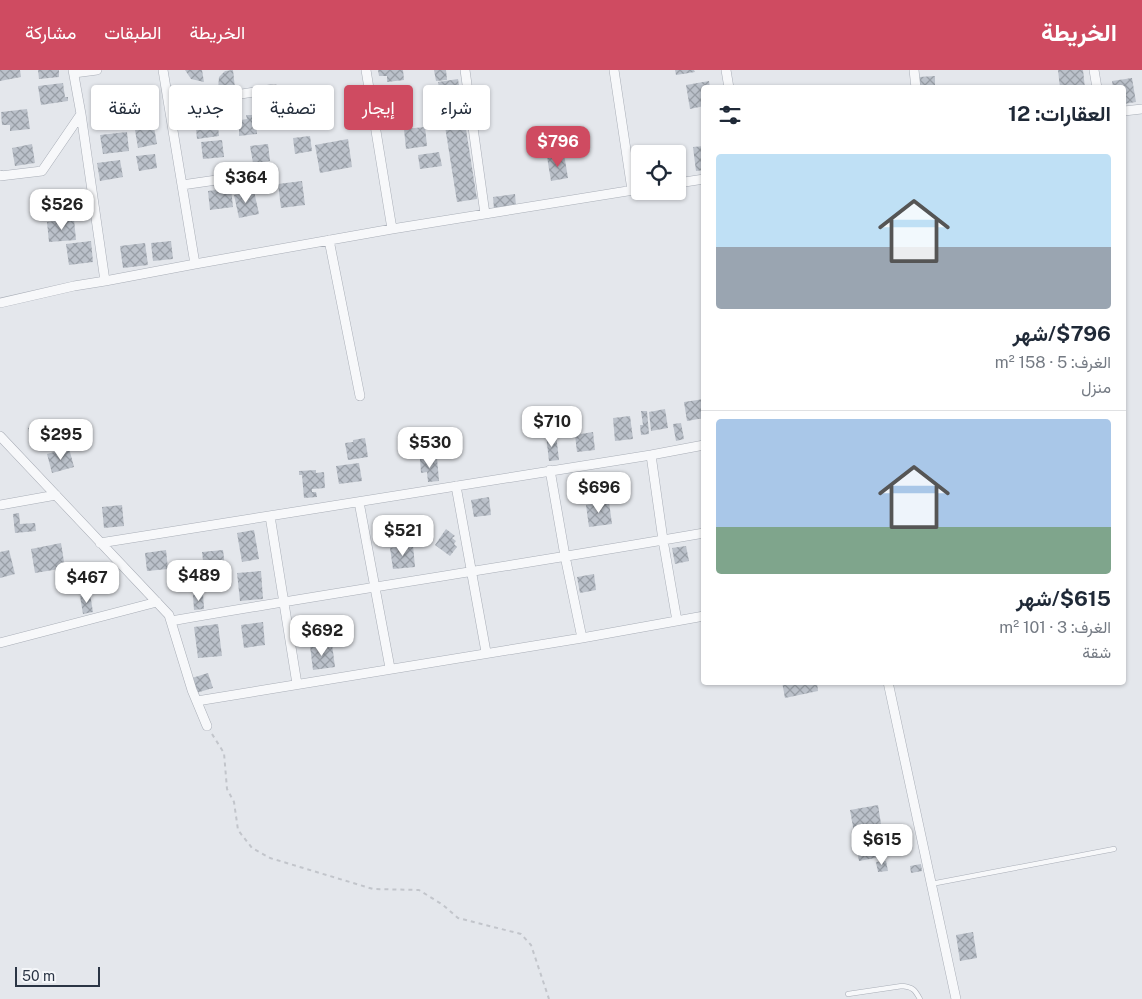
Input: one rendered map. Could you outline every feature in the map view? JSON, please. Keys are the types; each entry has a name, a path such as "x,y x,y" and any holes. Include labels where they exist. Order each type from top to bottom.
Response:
{"street":[{"path":"97,70 74,72 105,281"},
{"path":"163,70 169,105"},
{"path":"366,70 392,229"},
{"path":"466,70 485,214"},
{"path":"614,70 631,163"},
{"path":"726,70 728,85"},
{"path":"914,70 916,85"},
{"path":"1094,70 1096,85"},
{"path":"1126,111 1142,108"},
{"path":"0,175 42,171 81,114"},
{"path":"173,130 196,264"},
{"path":"182,185 244,176"},
{"path":"686,181 701,179"},
{"path":"0,303 74,286 328,240 631,191"},
{"path":"328,240 360,396"},
{"path":"0,436 169,615 192,690 207,726"},
{"path":"100,543 701,446"},
{"path":"651,455 677,621"},
{"path":"550,470 564,556 582,638"},
{"path":"456,486 486,652"},
{"path":"0,505 56,494"},
{"path":"359,502 390,668"},
{"path":"270,516 297,684"},
{"path":"171,621 701,534"},
{"path":"0,643 157,602"},
{"path":"197,701 701,617"},
{"path":"889,685 956,999"}],"lane":[{"path":"931,884 1114,849"},
{"path":"848,994 910,986 920,999"}],"path":[{"path":"207,726 224,753 227,789 234,802 238,830 252,848 270,858 373,889 419,890 443,905 458,918 521,934 531,945 549,999"}],"building":[{"path":"0,70 20,70 21,77 0,81"},
{"path":"38,70 59,70 59,77 39,79"},
{"path":"185,70 202,70 204,82 191,79"},
{"path":"233,70 235,85 218,85 219,77 225,71"},
{"path":"378,70 403,70 404,80 387,82 387,76 379,76"},
{"path":"434,70 446,70 447,80 436,81"},
{"path":"675,70 694,70 695,72 676,75"},
{"path":"1058,70 1083,70 1085,85 1060,85"},
{"path":"935,76 935,85 920,85 919,77"},
{"path":"1132,78 1136,102 1126,104 1126,85 1113,85 1112,81"},
{"path":"458,79 459,85 438,85 438,82"},
{"path":"709,81 710,85 701,85 701,107 690,109 686,85"},
{"path":"63,83 65,97 68,97 68,101 41,105 38,86"},
{"path":"27,109 30,129 10,131 10,125 2,125 1,112"},
{"path":"246,115 252,115 252,130 257,130 257,134 239,136 239,130 242,130 242,120 247,119"},
{"path":"423,127 423,130 425,130 427,146 406,149 404,130 413,130 413,128"},
{"path":"135,130 155,130 157,144 138,148"},
{"path":"196,130 218,130 219,136 197,139"},
{"path":"446,130 466,130 477,199 457,202"},
{"path":"127,132 129,151 103,154 100,135"},
{"path":"310,136 312,151 295,154 293,138"},
{"path":"348,139 352,167 320,173 315,145"},
{"path":"222,140 224,157 203,159 201,142"},
{"path":"32,144 35,163 15,166 12,148"},
{"path":"268,144 270,161 253,163 250,146"},
{"path":"701,146 701,170 696,171 693,147"},
{"path":"439,152 442,166 420,169 418,155"},
{"path":"155,154 157,168 139,171 136,156"},
{"path":"564,154 568,178 551,181 547,157"},
{"path":"120,160 123,177 100,181 97,163"},
{"path":"302,181 305,205 281,208 278,184"},
{"path":"231,188 233,207 210,210 208,191"},
{"path":"254,191 259,214 239,218 234,195"},
{"path":"515,194 516,206 494,209 493,197"},
{"path":"74,219 76,240 49,242 47,222"},
{"path":"91,241 93,262 69,265 66,244"},
{"path":"171,241 173,259 153,261 151,243"},
{"path":"145,243 148,265 123,268 120,246"},
{"path":"701,399 701,419 687,421 684,402"},
{"path":"665,409 668,428 651,431 649,412"},
{"path":"641,411 647,411 649,434 641,435 640,425 643,425"},
{"path":"630,416 633,439 615,441 613,418"},
{"path":"55,421 60,441 33,448 28,428"},
{"path":"681,423 684,439 676,441 673,424"},
{"path":"593,432 595,450 577,452 575,435"},
{"path":"556,434 559,460 549,461 546,435"},
{"path":"365,438 368,457 348,460 345,443"},
{"path":"69,448 74,467 52,473 47,454"},
{"path":"437,458 439,481 428,482 427,472 421,473 420,459"},
{"path":"359,463 362,481 339,484 336,466"},
{"path":"316,470 316,473 324,472 325,488 312,489 312,492 316,492 317,497 304,498 302,475 299,475 299,471"},
{"path":"489,497 491,515 474,517 471,500"},
{"path":"609,502 612,524 589,527 586,505"},
{"path":"122,505 124,526 104,528 102,507"},
{"path":"19,513 20,524 35,523 36,531 15,533 13,514"},
{"path":"398,516 401,538 382,540 379,519"},
{"path":"446,529 455,536 452,538 456,541 454,544 457,547 450,556 435,545"},
{"path":"254,530 259,559 242,562 237,533"},
{"path":"61,543 65,568 35,573 31,549"},
{"path":"413,545 415,567 393,569 390,548"},
{"path":"686,546 689,561 675,564 672,548"},
{"path":"9,550 15,574 0,578 0,552"},
{"path":"166,550 168,569 147,571 145,553"},
{"path":"223,550 225,567 204,569 202,552"},
{"path":"261,571 263,599 240,601 237,573"},
{"path":"594,574 596,590 580,593 577,577"},
{"path":"203,593 204,609 194,610 193,595"},
{"path":"90,594 93,612 83,614 80,596"},
{"path":"263,622 265,645 244,648 241,625"},
{"path":"218,624 222,656 198,658 194,627"},
{"path":"332,644 335,667 313,670 310,646"},
{"path":"208,673 213,688 196,693 192,678"},
{"path":"783,685 817,685 818,691 785,698"},
{"path":"878,805 886,856 859,861 850,810"},
{"path":"908,835 910,847 899,848 897,837"},
{"path":"886,861 888,871 878,872 876,862"},
{"path":"921,864 922,871 911,873 910,866"},
{"path":"973,932 977,958 960,961 956,935"}]}
